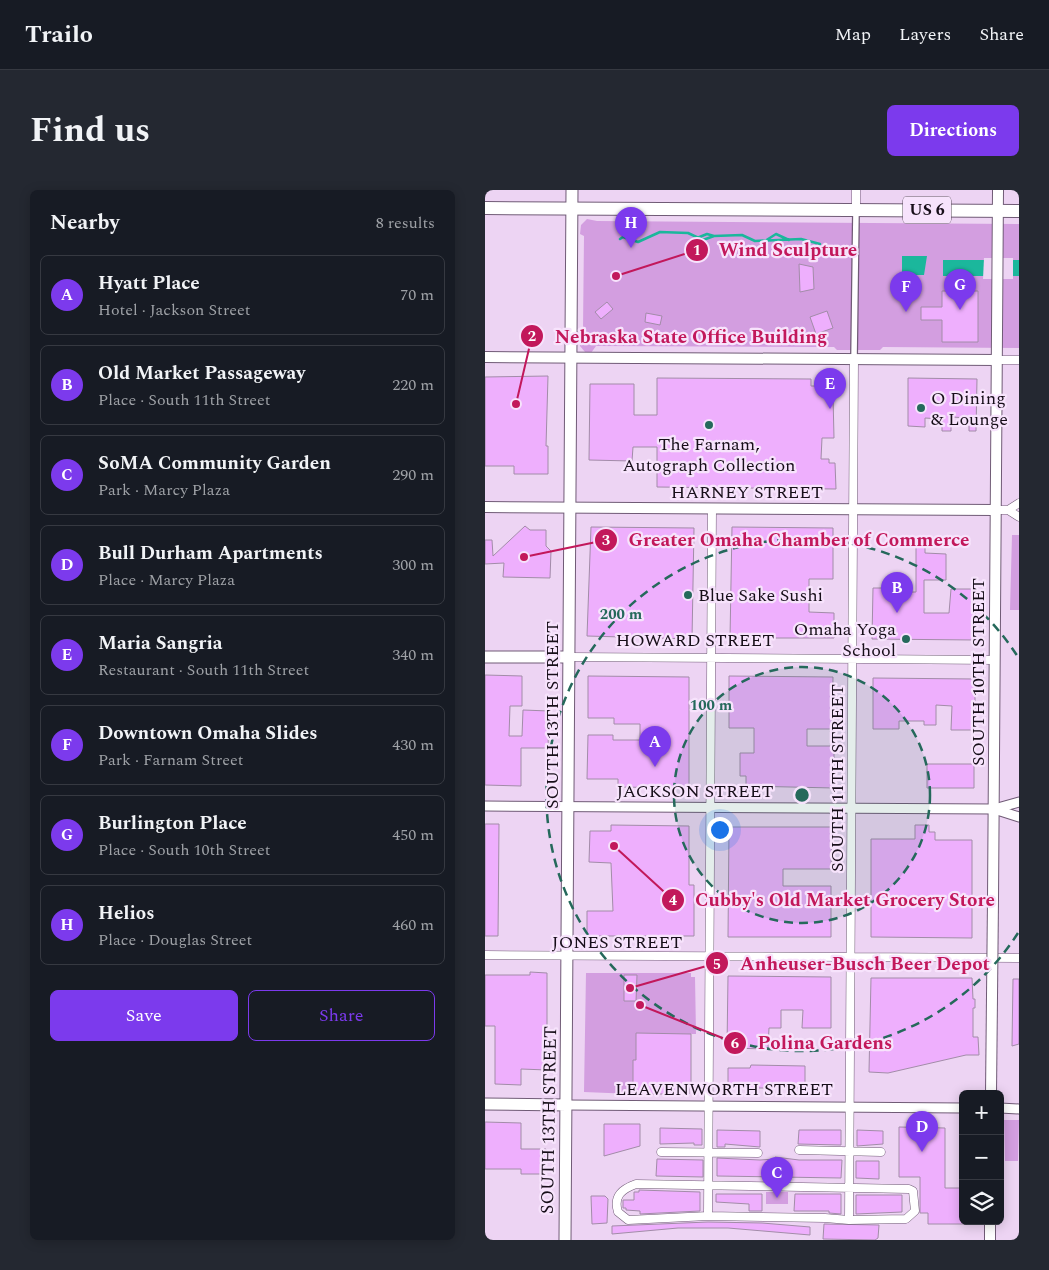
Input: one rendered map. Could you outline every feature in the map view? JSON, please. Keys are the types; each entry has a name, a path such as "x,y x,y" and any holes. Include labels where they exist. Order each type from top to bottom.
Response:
{"highway":[{"name":"US 6","path":"485,208 1019,211"}],"main road":[{"name":"SOUTH 13TH STREET","path":"565,1240 573,190"},
{"name":"SOUTH 10TH STREET","path":"991,1090 998,190"},
{"path":"485,356 998,360"},
{"name":"HARNEY STREET","path":"485,507 996,510"},
{"name":"HOWARD STREET","path":"485,657 570,657"},
{"name":"LEAVENWORTH STREET","path":"485,1104 567,1105"},
{"path":"990,1225 990,1240"}],"street":[{"path":"854,359 856,190"},
{"name":"SOUTH 11TH STREET","path":"849,1220 854,359"},
{"path":"998,360 1019,360"},
{"name":"HARNEY STREET","path":"996,510 1008,510 1019,504"},
{"path":"708,1216 712,508"},
{"name":"HARNEY STREET","path":"1008,510 1019,516"},
{"name":"HOWARD STREET","path":"570,657 995,660"},
{"name":"JACKSON STREET","path":"485,806 994,809 1019,802"},
{"name":"JACKSON STREET","path":"994,809 1019,817"},
{"name":"JONES STREET","path":"485,956 1019,958"},
{"name":"LEAVENWORTH STREET","path":"567,1105 959,1108"},
{"path":"1004,1108 1019,1109"},
{"path":"799,1150 881,1152"},
{"path":"661,1152 758,1152"},
{"path":"636,1184 708,1186 849,1186 909,1189 913,1191 915,1198 915,1212 906,1219 849,1220 708,1216 628,1220 618,1212 616,1202 619,1194 625,1188 636,1184"}],"shaded area":[{"path":"587,219 597,221 1019,224 1019,348 883,347 880,350 837,350 834,347 596,346 591,353 585,352 580,346 580,332 583,330 584,236 580,234 581,225"},
{"path":"902,256 927,256 924,275 902,275"},
{"path":"943,260 1019,260 1019,276 943,276"},
{"path":"1012,535 1019,535 1019,610 1010,610"},
{"path":"586,973 691,973 691,977 695,977 696,1034 637,1034 636,1060 633,1060 633,1094 584,1092"},
{"path":"1004,1120 1019,1120 1018,1161 1005,1161"},
{"path":"766,1192 788,1192 788,1204 766,1204"}],"pier":[{"path":"984,258 1013,258 1013,279 983,279"}],"building":[{"path":"799,264 813,267 814,289 800,292"},
{"path":"942,291 978,291 978,342 942,342 942,320 921,320 921,307 942,307"},
{"path":"607,302 613,309 601,319 595,312"},
{"path":"827,311 833,328 816,334 810,317"},
{"path":"646,313 662,316 660,325 645,322"},
{"path":"548,376 546,446 548,446 548,474 514,474 514,466 485,466 485,377"},
{"name":"The Farnam, Autograph Collection","path":"657,378 811,379 811,386 823,386 823,396 833,396 834,438 822,438 821,459 829,459 829,463 835,463 836,489 657,487 657,447 633,447 632,461 589,460 590,384 634,384 634,415 657,415"},
{"path":"908,378 977,379 976,431 969,431 969,418 951,417 951,431 942,431 942,419 925,418 925,427 908,426"},
{"path":"525,526 530,530 546,530 546,546 551,551 550,578 503,577 504,563 485,564 485,540 492,540 493,556"},
{"path":"591,527 694,528 692,639 587,636"},
{"path":"732,527 833,528 833,579 809,579 809,612 834,613 834,638 730,638"},
{"path":"916,544 925,545 925,553 946,554 946,580 924,580 924,613 949,613 951,589 975,589 975,640 872,639 873,588 895,588 895,592 916,592"},
{"path":"485,675 522,676 522,706 510,706 509,736 522,736 523,710 549,711 548,748 521,748 521,786 485,785"},
{"path":"588,676 689,677 689,788 618,787 618,779 587,779 588,735 613,735 613,740 640,740 640,724 614,724 614,718 588,718"},
{"path":"729,676 833,677 832,729 807,729 807,746 834,746 834,788 746,786 746,776 740,776 740,753 754,753 754,728 729,728"},
{"path":"873,678 975,679 975,730 951,730 952,706 936,705 936,725 924,725 924,721 899,721 899,729 873,729"},
{"path":"927,764 974,764 974,788 927,788"},
{"path":"485,824 499,824 498,936 485,936"},
{"path":"611,825 689,826 689,885 694,885 694,936 587,936 587,911 613,911 611,863 589,862 590,831 611,831"},
{"path":"915,825 929,825 929,832 935,832 935,840 972,840 972,938 871,937 871,839 915,839"},
{"path":"729,827 832,827 831,869 783,869 783,886 831,886 831,937 728,937"},
{"path":"530,972 547,973 547,1070 521,1069 521,1085 495,1084 495,1026 485,1026 485,975 530,975"},
{"path":"624,975 637,975 636,1001 624,1001"},
{"path":"728,976 831,977 831,1028 802,1028 803,1010 781,1010 781,1028 769,1028 768,1049 727,1048"},
{"path":"871,978 972,978 973,999 975,999 975,1008 973,1008 973,1037 978,1037 979,1055 966,1055 888,1073 869,1072"},
{"path":"1013,979 1019,979 1019,1044 1012,1046"},
{"path":"636,1033 691,1034 691,1085 689,1085 689,1094 633,1094 633,1060 636,1060"},
{"path":"751,1065 805,1066 805,1088 734,1088 735,1085 728,1085 728,1068 750,1068"},
{"path":"485,1122 521,1123 521,1149 546,1149 545,1174 521,1174 521,1169 485,1169"},
{"path":"604,1124 640,1124 640,1146 604,1156"},
{"path":"899,1127 945,1128 945,1188 959,1188 959,1224 928,1224 928,1213 920,1213 920,1177 899,1177"},
{"path":"660,1128 702,1129 702,1145 694,1145 694,1143 660,1144"},
{"path":"717,1130 760,1131 760,1147 725,1144 725,1147 717,1147"},
{"path":"799,1130 841,1130 841,1145 798,1144"},
{"path":"857,1130 883,1131 883,1144 857,1146"},
{"path":"775,1157 799,1160 842,1160 841,1178 717,1176 717,1158 760,1160 775,1159"},
{"path":"657,1159 703,1160 703,1177 656,1176"},
{"path":"856,1161 879,1161 879,1179 856,1178"},
{"path":"639,1190 700,1192 700,1211 640,1214 640,1211 623,1208 623,1200 634,1200 634,1192 639,1192"},
{"path":"716,1194 762,1194 762,1211 749,1211 749,1204 716,1202"},
{"path":"795,1194 841,1194 841,1214 829,1213 829,1211 794,1211"},
{"path":"856,1195 902,1195 902,1212 856,1214"},
{"path":"591,1196 605,1196 608,1199 607,1223 592,1224"},
{"path":"708,1222 762,1223 810,1227 810,1235 728,1228 678,1228 612,1234 612,1226"},
{"path":"824,1224 879,1225 878,1238 875,1240 823,1239"}],"waterway":[{"path":"620,239 623,237 638,242 660,232 688,233 703,240 714,236 742,235 755,241 801,239 820,244"},
{"path":"697,238 707,234 714,236"},
{"path":"765,241 776,234 789,240"}],"place":[{"name":"Helios","path":"631,248"},
{"name":"Wind Sculpture","path":"616,276"},
{"name":"Burlington Place","path":"960,310"},
{"name":"Downtown Omaha Slides","path":"906,312"},
{"name":"Nebraska State Office Building","path":"516,404"},
{"name":"O Dining & Lounge","path":"921,408"},
{"name":"Maria Sangria","path":"830,409"},
{"name":"The Farnam, Autograph Collection","path":"709,425"},
{"name":"Greater Omaha Chamber of Commerce","path":"524,557"},
{"name":"Blue Sake Sushi","path":"688,595"},
{"name":"Old Market Passageway","path":"897,613"},
{"name":"Omaha Yoga School","path":"906,639"},
{"name":"Hyatt Place","path":"655,767"},
{"name":"Cubby's Old Market Grocery Store","path":"614,846"},
{"name":"Anheuser-Busch Beer Depot","path":"630,988"},
{"name":"Polina Gardens","path":"640,1005"},
{"name":"Bull Durham Apartments","path":"922,1152"},
{"name":"SoMA Community Garden","path":"777,1198"}]}
